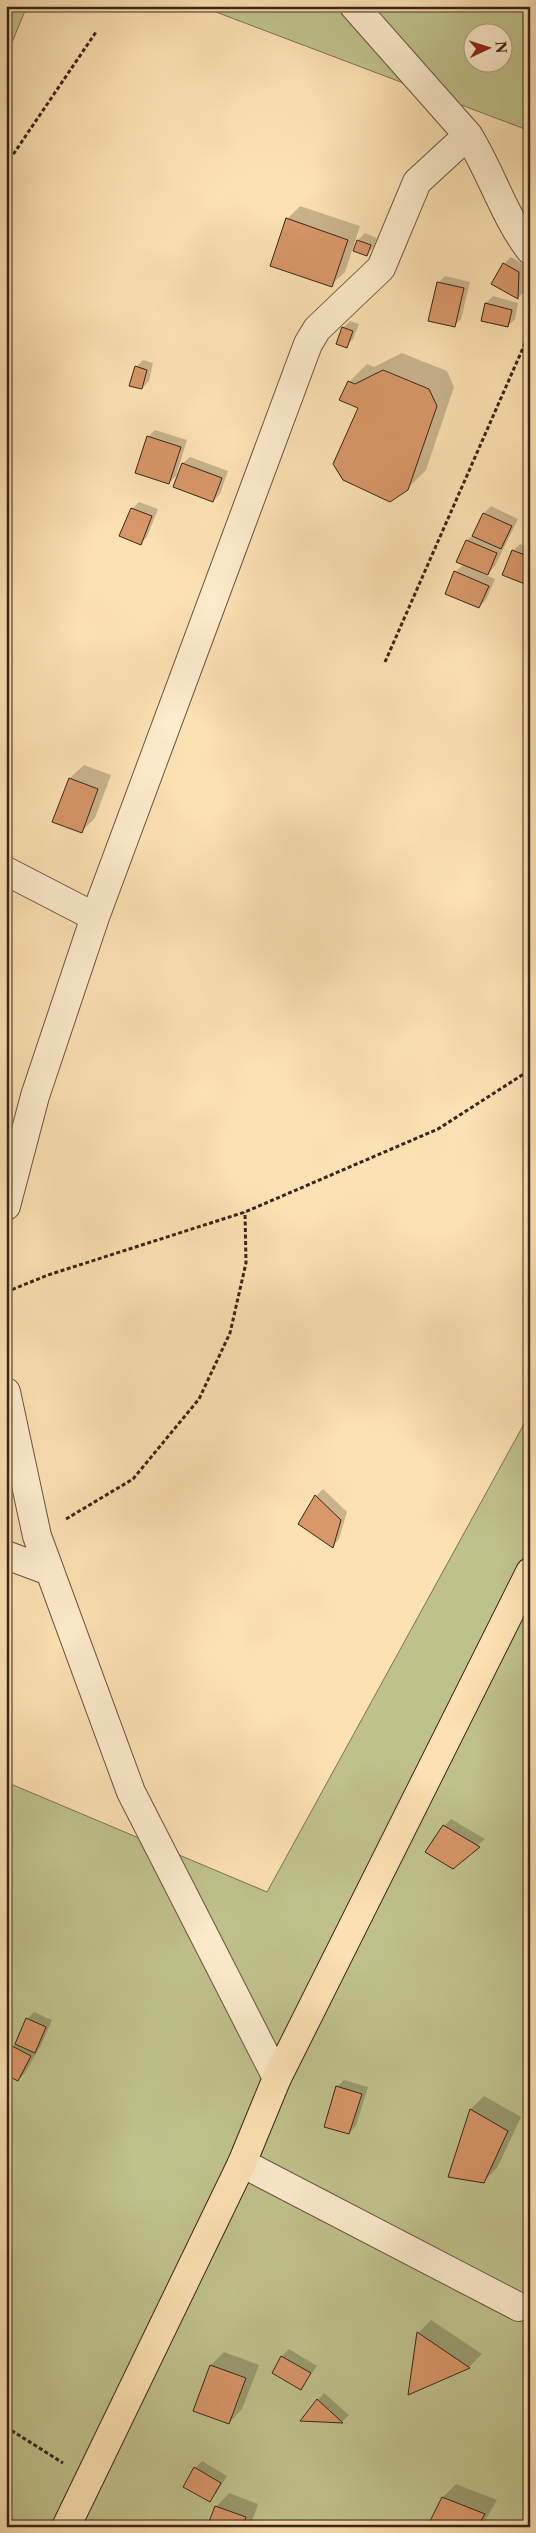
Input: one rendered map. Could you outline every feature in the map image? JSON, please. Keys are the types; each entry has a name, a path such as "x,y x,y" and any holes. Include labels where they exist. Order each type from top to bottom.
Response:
{"main road":[{"path":"66,2527 242,2163 277,2078 530,1572"}],"street":[{"path":"354,6 468,135 482,157 518,235 530,250"},
{"path":"6,1206 35,1096 95,917 156,758 308,344 317,329 381,268 417,182 468,135"},
{"path":"6,871 95,917"},
{"path":"6,1392 37,1536 131,1792 277,2078"},
{"path":"6,1556 49,1571"},
{"path":"242,2163 519,2307"}],"path":[{"path":"6,165 96,32"},
{"path":"385,662 530,332"},
{"path":"6,1292 48,1275 245,1212 438,1129 530,1070"},
{"path":"37,1536 133,1478 199,1399 230,1333 246,1263 245,1212"},
{"path":"6,2428 89,2479"}],"green space":[{"path":"6,6 27,6 6,57"},
{"path":"200,6 530,6 530,131"},
{"path":"530,1413 530,2527 6,2527 6,1782 267,1892"}],"building":[{"path":"286,218 348,240 332,287 270,266"},
{"path":"357,240 371,245 367,256 353,251"},
{"path":"503,263 519,272 518,299 491,284"},
{"path":"437,282 464,288 455,327 428,321"},
{"path":"485,303 512,310 508,327 481,321"},
{"path":"342,327 353,331 347,348 336,344"},
{"path":"135,366 147,370 142,389 129,386"},
{"path":"383,370 429,389 437,406 408,490 390,502 343,480 333,464 358,408 339,400 348,381 355,384"},
{"path":"147,436 181,447 169,484 135,473"},
{"path":"182,463 222,478 213,502 173,487"},
{"path":"131,508 152,516 141,545 119,536"},
{"path":"483,513 512,526 501,549 472,536"},
{"path":"466,540 497,553 488,575 456,562"},
{"path":"512,550 530,557 530,586 502,575"},
{"path":"454,571 489,586 479,608 445,594"},
{"path":"69,778 98,789 82,833 52,822"},
{"path":"315,1495 341,1520 333,1548 298,1524"},
{"path":"443,1825 480,1847 453,1869 425,1852"},
{"path":"26,2018 46,2027 35,2053 15,2044"},
{"path":"12,2046 31,2056 18,2081 6,2075 6,2058"},
{"path":"336,2086 362,2094 349,2134 324,2127"},
{"path":"470,2109 508,2131 484,2183 448,2177"},
{"path":"417,2332 470,2368 408,2395"},
{"path":"281,2356 311,2373 301,2390 272,2373"},
{"path":"210,2365 246,2378 229,2424 193,2411"},
{"path":"317,2399 343,2423 300,2421"},
{"path":"194,2467 221,2483 210,2502 183,2487"},
{"path":"442,2497 485,2514 477,2527 427,2527"},
{"path":"215,2506 246,2517 242,2527 207,2527"}]}
